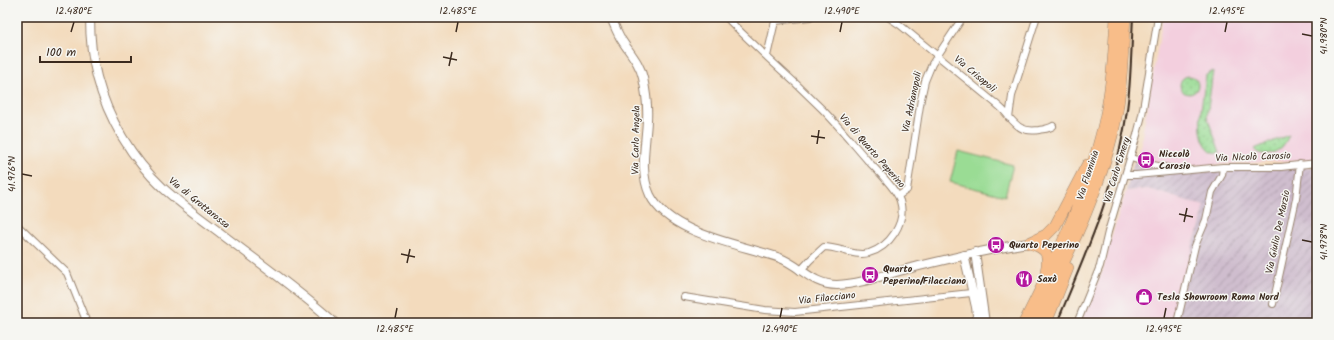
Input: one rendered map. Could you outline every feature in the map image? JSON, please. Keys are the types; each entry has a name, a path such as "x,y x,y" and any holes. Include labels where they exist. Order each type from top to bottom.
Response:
{"highway":[{"name":"Via Flaminia","path":"1024,323 1069,228 1087,183 1104,122 1111,81 1116,17"},
{"name":"Via Flaminia","path":"1035,323 1083,219 1100,176 1115,120 1120,81 1125,17"},
{"path":"1029,243 1046,235 1058,222 1094,151 1104,122"},
{"path":"1046,323 1070,264 1083,219"},
{"path":"1029,243 1040,247 1046,252 1048,264 1045,280"}],"street":[{"name":"Via di Grottarossa","path":"90,17 94,66 104,99 120,133 144,167 162,187 179,202 298,292 335,323"},
{"name":"Via Carlo Angela","path":"611,17 621,39 641,69 647,105 644,177 648,191 654,202 664,213 682,225 720,240 781,259 800,271"},
{"name":"Via di Quarto Peperino","path":"726,17 823,110 898,196 901,206 900,220 893,236 885,244 875,250 860,254 824,247 800,271"},
{"path":"767,56 776,19 810,17"},
{"name":"Via Crisopoli","path":"888,17 900,25 1002,109 1017,126 1026,130 1048,129 1054,126"},
{"name":"Via Adrianopoli","path":"898,196 907,190 921,99 928,71 963,17"},
{"name":"Via Carlo Emery","path":"1076,323 1100,266 1131,158 1142,115 1158,17"},
{"path":"1009,118 1012,96 1036,19"},
{"name":"Via Nicolò Carosio","path":"1131,158 1160,167 1190,170"},
{"name":"Via Nicolò Carosio","path":"1126,175 1223,167 1280,166 1317,163"},
{"name":"Via Giulio De Marzio","path":"1273,304 1296,199 1300,164"},
{"path":"1178,323 1195,246 1206,220 1212,192 1221,177 1223,167"},
{"path":"17,225 67,273 87,323"},
{"path":"800,271 822,283 838,284 870,280 975,252 1029,243"},
{"path":"975,252 985,323"},
{"path":"964,255 976,307 978,323"},
{"name":"Via Filacciano","path":"684,297 764,310 795,312 972,292"}],"shaded area":[{"path":"1163,17 1317,17 1317,159 1172,166 1142,157 1139,154"},
{"path":"1134,161 1188,172 1317,166 1317,323 1175,323 1193,244 1200,226 1204,206 1148,189 1126,191"},
{"path":"1148,189 1204,206 1200,226 1193,244 1175,323 1080,323 1103,270 1108,248 1126,191"}],"green space":[{"path":"1213,71 1207,117 1220,152 1217,153 1210,150 1204,142 1200,124 1206,75"},
{"path":"1189,76 1195,79 1198,85 1195,91 1189,94 1183,91 1180,85 1183,79"},
{"path":"1289,135 1280,149 1274,152 1263,154 1256,152 1254,149"},
{"path":"958,151 1013,165 1005,196 950,182"}],"railway":[{"path":"1057,323 1096,228 1119,154 1128,101 1133,17"}],"place":[{"name":"Niccolò Carosio","path":"1146,160"},
{"name":"Quarto Peperino","path":"996,245"},
{"name":"Quarto Peperino/Filacciano","path":"870,275"},
{"name":"Saxò","path":"1024,279"},
{"name":"Tesla Showroom Roma Nord","path":"1144,297"}]}
